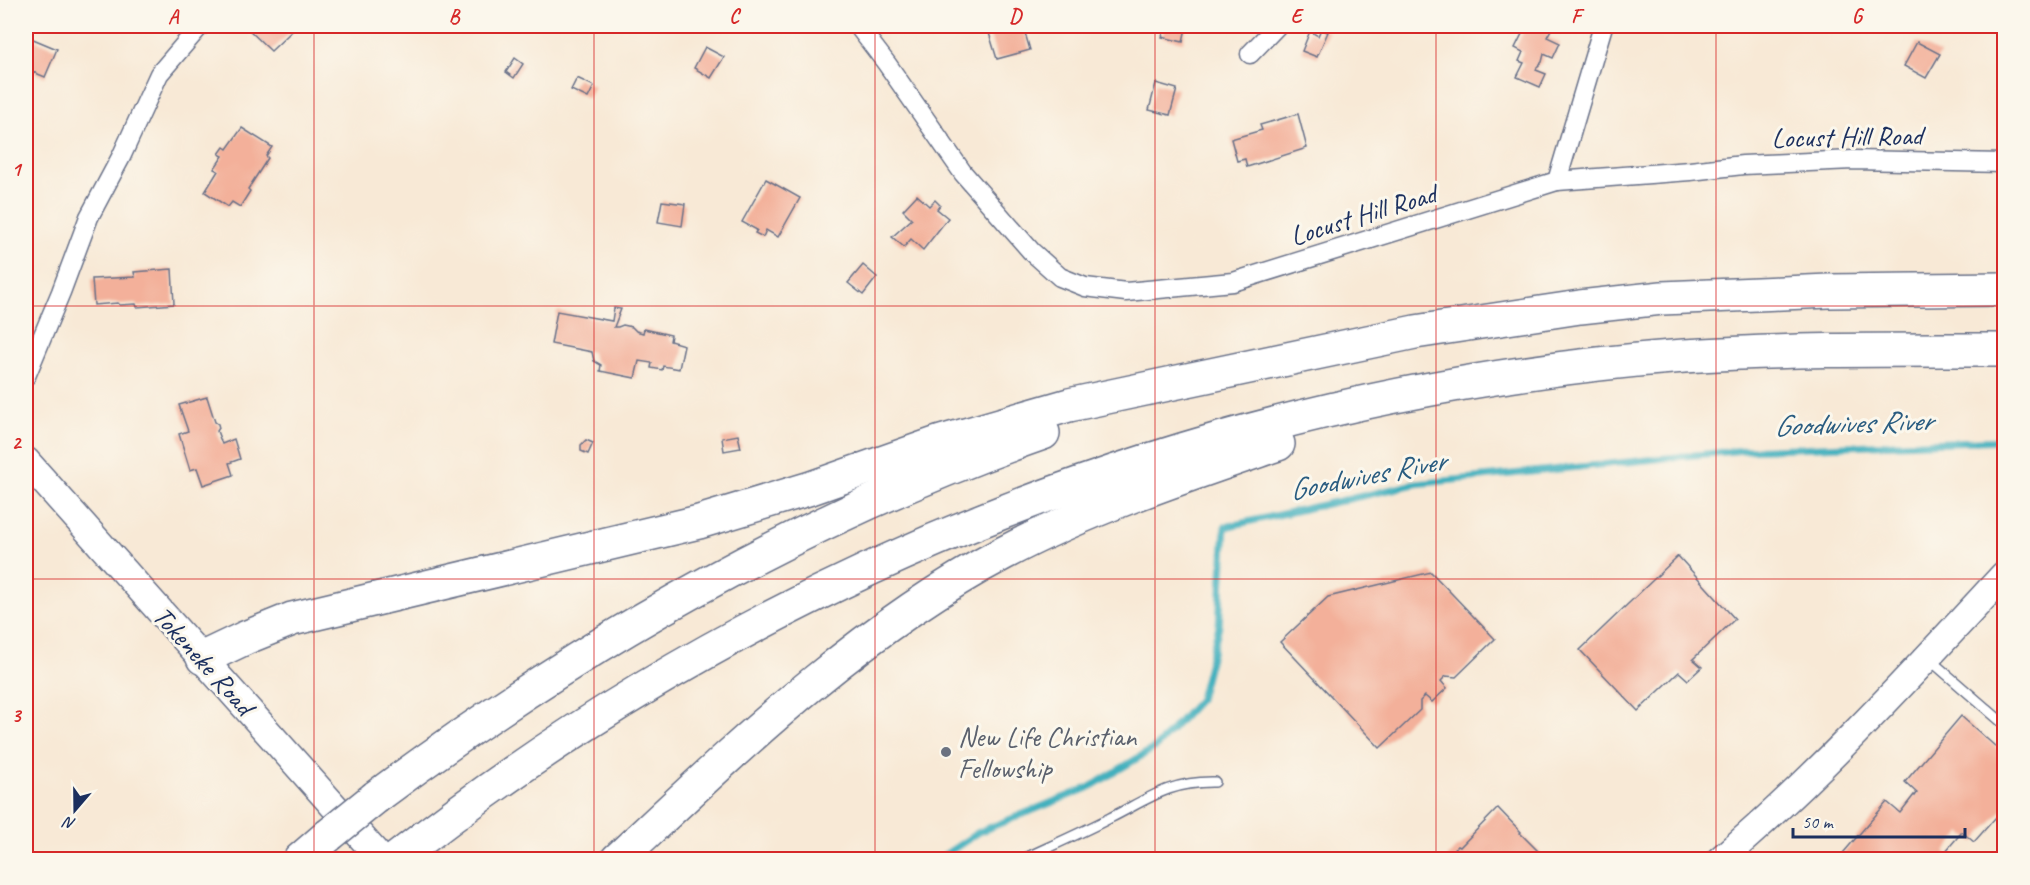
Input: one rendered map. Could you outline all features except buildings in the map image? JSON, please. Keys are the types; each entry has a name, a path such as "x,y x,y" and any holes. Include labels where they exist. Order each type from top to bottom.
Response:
{"highway":[{"path":"203,658 244,638 292,619 709,519 800,492 941,442 1006,422 1069,405 1332,348 1496,318 1580,306 1662,298 1829,291 2004,290"},
{"path":"300,860 376,797 497,710 575,659 711,580 829,521 937,473 1093,415 1183,387 1332,348"},
{"path":"405,851 518,768 731,637 877,565 1030,501 1167,455 1265,426 1434,389 1582,367 1682,357 1845,350 2004,350"},
{"path":"617,860 816,681 876,633 969,572 1034,538 1108,505 1434,389"}],"main road":[{"name":"Tokeneke Road","path":"26,461 382,860"},
{"path":"1721,859 1753,832 1857,731 2004,575"}],"street":[{"path":"26,376 89,218 121,158 159,74 200,26"},
{"path":"1250,54 1277,26"},
{"path":"1557,181 1604,26"},
{"name":"Locust Hill Road","path":"869,30 963,173 1031,251 1060,277 1084,287 1126,292 1233,282 1557,181 1743,165 1853,160 2004,163"}],"lane":[{"path":"1928,657 2004,724"},
{"path":"1021,860 1109,819 1146,798 1193,782 1215,782"}],"waterway":[{"name":"Goodwives River","path":"937,860 979,832 1090,787 1156,747 1200,699 1219,626 1225,527 1415,484 1744,450 2004,440"}],"place":[{"name":"New Life Christian Fellowship","path":"946,752"}]}
